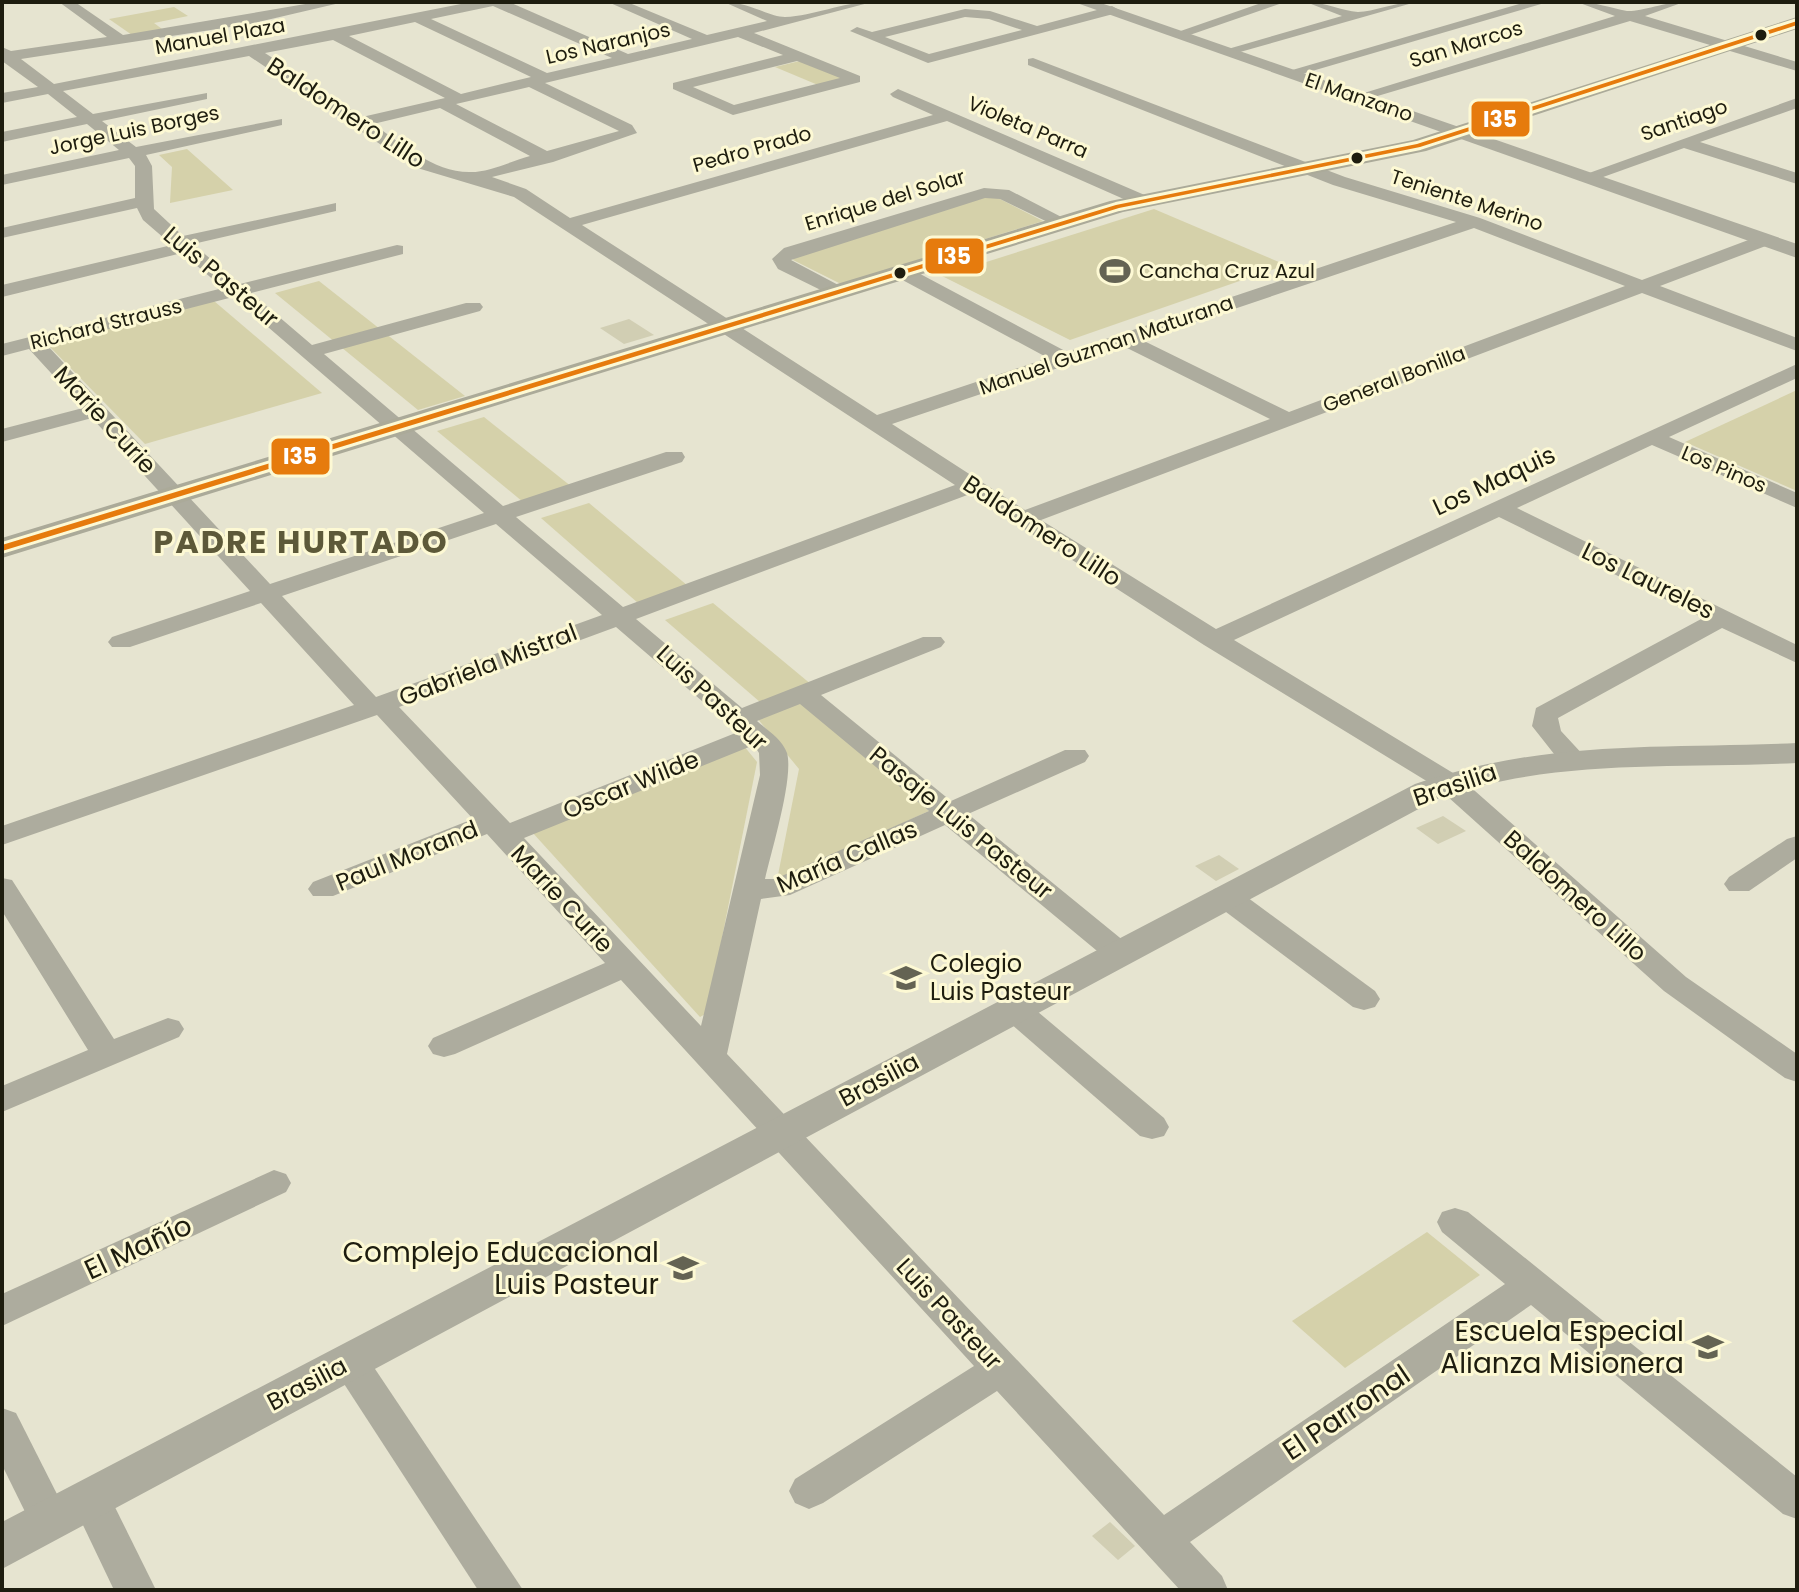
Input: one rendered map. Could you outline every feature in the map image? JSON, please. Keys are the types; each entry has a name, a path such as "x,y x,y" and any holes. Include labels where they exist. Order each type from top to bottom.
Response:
{"main road":[{"path":"2,548 1141,200 1309,170 1418,146 1797,23"}],"street":[{"path":"66,2 120,39"},
{"path":"4,55 120,39 337,2"},
{"path":"494,2 626,59"},
{"name":"Manuel Plaza","path":"2,98 494,2"},
{"path":"615,2 706,40"},
{"path":"731,2 782,22"},
{"name":"El Manzano","path":"1082,2 1101,6 1797,251"},
{"path":"1179,34 1278,2"},
{"path":"1313,2 1357,16"},
{"path":"1228,51 1409,2"},
{"path":"1290,73 1541,2"},
{"path":"1584,2 1797,67"},
{"name":"San Marcos","path":"1359,97 1677,2"},
{"name":"Los Naranjos","path":"359,123 857,3"},
{"path":"1037,30 990,15 965,13 865,34 928,59 1037,30 1101,6"},
{"path":"1243,13 1301,31"},
{"path":"418,18 629,131 620,138 473,177"},
{"path":"739,32 855,79 733,110 678,86 798,56"},
{"path":"335,35 459,99"},
{"name":"Baldomero Lillo","path":"250,50 426,166 511,188 1213,640 1448,782 1636,953 1712,1013 1797,1070"},
{"path":"2,233 143,201 145,165 133,152 4,55"},
{"name":"Teniente Merino","path":"1033,62 1309,170 1474,222 1797,345"},
{"name":"Violeta Parra","path":"898,94 1141,200"},
{"path":"2,137 202,96"},
{"path":"442,103 547,158"},
{"name":"Santiago","path":"1586,177 1797,103"},
{"path":"1772,112 1797,120"},
{"name":"Pedro Prado","path":"568,224 948,116"},
{"name":"Jorge Luis Borges","path":"2,180 276,122"},
{"path":"1685,143 1797,179"},
{"path":"2,291 183,245 336,211 304,188"},
{"name":"Enrique del Solar","path":"837,292 785,265 781,259 790,252 988,192 1003,194 1064,223"},
{"name":"Luis Pasteur","path":"143,201 146,213 621,615 749,726 773,753 775,764 710,1058 1207,1590"},
{"name":"Manuel Guzman Maturana","path":"874,423 1474,222"},
{"name":"General Bonilla","path":"1023,519 1765,240"},
{"name":"Richard Strauss","path":"2,350 397,250"},
{"path":"902,272 1065,359"},
{"path":"310,352 473,307"},
{"path":"1124,339 1288,419"},
{"name":"Marie Curie","path":"33,342 265,593 497,829 710,1058"},
{"name":"Los Maquis","path":"1213,640 1797,370"},
{"path":"2,436 96,411"},
{"name":"Los Pinos","path":"1651,437 1797,501"},
{"path":"121,642 674,457"},
{"name":"Gabriela Mistral","path":"2,836 130,795 377,706 972,486"},
{"name":"Los Laureles","path":"1499,508 1797,655"},
{"path":"1572,758 1543,724 1549,710 1722,618"},
{"name":"Oscar Wilde","path":"497,829 749,726 803,693 932,642"},
{"name":"Pasaje Luis Pasteur","path":"803,693 1119,953"},
{"name":"Brasilia","path":"2,1547 1225,896 1448,782 1493,769 1572,758 1797,753"},
{"name":"María Callas","path":"748,890 780,888 1075,756"},
{"name":"Paul Morand","path":"323,889 497,829"},
{"path":"1739,884 1797,845"},
{"path":"2,887 108,1055"},
{"path":"1225,896 1364,999"},
{"path":"444,1046 625,966"},
{"path":"1014,1009 1152,1127"},
{"path":"2,1100 168,1029"},
{"name":"El Mañío","path":"2,1311 274,1183"},
{"path":"1455,1222 1797,1501"},
{"name":"El Parronal","path":"1160,1540 1532,1285"},
{"path":"350,1362 502,1590"},
{"path":"809,1491 1000,1369"},
{"path":"2,1425 50,1521"},
{"path":"91,1500 135,1590"}],"shaded area":[{"path":"174,7 188,16 154,23 162,29 132,35 109,19"},
{"path":"804,60 847,78 818,85 775,67"},
{"path":"187,149 233,190 170,203 172,167 159,155"},
{"path":"996,197 1043,221 841,284 793,260 796,254 983,198"},
{"name":"Cancha Cruz Azul","path":"1154,209 1286,265 1070,340 942,276"},
{"path":"319,281 465,396 418,410 275,293"},
{"path":"214,301 322,393 145,444 47,344"},
{"path":"1797,390 1797,491 1685,442"},
{"path":"484,417 572,487 523,502 437,431"},
{"path":"589,503 688,586 638,603 541,518"},
{"path":"713,603 818,690 768,709 665,620"},
{"path":"799,701 929,811 777,880 799,769 757,718"},
{"path":"744,746 757,762 707,1013 700,1017 532,832"},
{"path":"1427,1232 1480,1275 1345,1368 1292,1321"}],"building":[{"path":"629,319 654,335 624,344 600,328"},
{"path":"1443,816 1466,831 1438,844 1416,828"},
{"path":"1219,855 1239,869 1216,881 1195,866"},
{"path":"1110,1522 1135,1546 1118,1560 1092,1536"}],"transit line":[{"name":"I35","path":"2,548 1118,206 1418,146 1797,23"}],"place":[{"name":"Cancha Cruz Azul","path":"1115,271"},
{"name":"Colegio Luis Pasteur","path":"906,978"},
{"name":"Complejo Educacional Luis Pasteur","path":"683,1268"},
{"name":"Escuela Especial Alianza Misionera","path":"1708,1347"}],"district":[{"name":"PADRE HURTADO","path":"301,542"}]}
